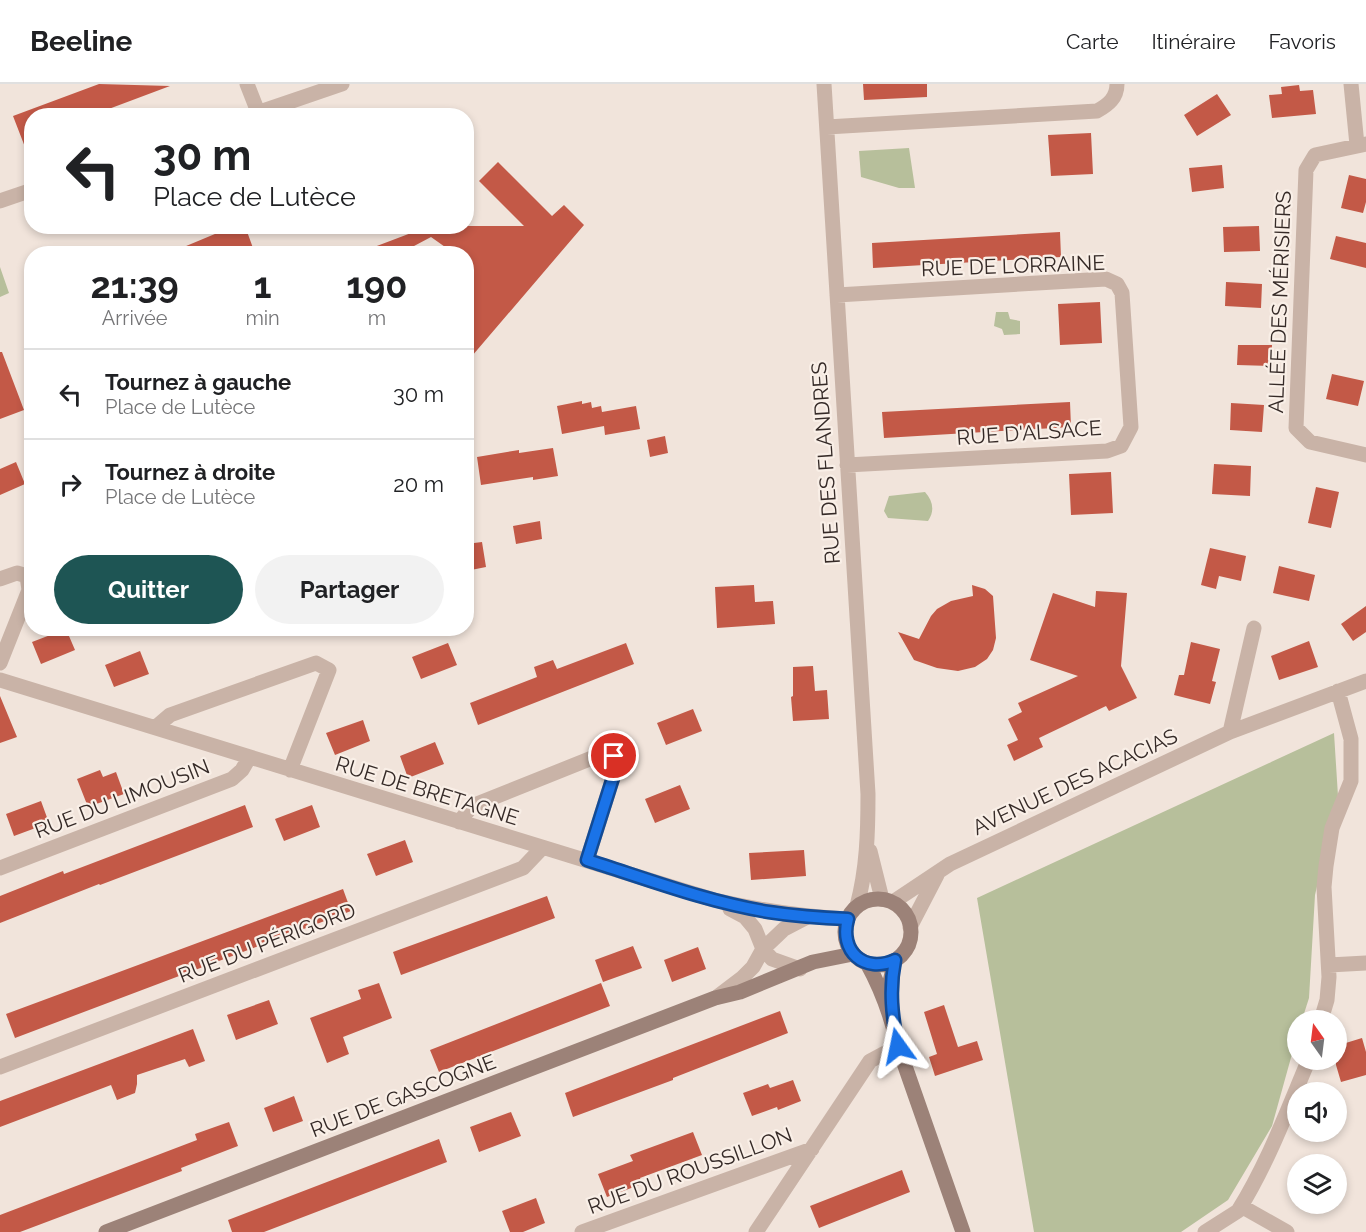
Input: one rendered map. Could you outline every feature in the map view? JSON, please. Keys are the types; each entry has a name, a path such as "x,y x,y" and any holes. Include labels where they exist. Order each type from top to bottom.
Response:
{"street":[{"path":"247,84 252,108"},
{"path":"270,108 342,84"},
{"name":"RUE DES FLANDRES","path":"824,84 868,795 868,840 863,886 858,906"},
{"path":"827,127 1097,111 1110,104 1117,84"},
{"path":"1351,84 1362,145"},
{"name":"ALLÉE DES MÉRISIERS","path":"1362,145 1315,155 1306,170 1296,428 1310,442 1366,455"},
{"path":"0,201 24,193"},
{"name":"RUE DE LORRAINE","path":"837,294 1106,279 1117,284 1122,293 1126,356"},
{"name":"RUE D'ALSACE","path":"847,465 1107,451 1121,446 1131,427 1126,356"},
{"path":"0,579 17,573 24,575"},
{"path":"0,663 24,603"},
{"path":"1230,732 1254,628"},
{"path":"156,727 170,715 316,663 329,670 290,770"},
{"name":"RUE DE BRETAGNE","path":"0,680 714,900 768,912 848,919"},
{"name":"AVENUE DES ACACIAS","path":"888,901 950,864 1230,732 1366,681"},
{"path":"1324,1010 1327,1000 1329,965 1324,887 1326,866 1332,828 1351,781 1351,739 1338,691"},
{"path":"459,822 472,806 602,754 614,756 617,765 587,860"},
{"name":"RUE DU LIMOUSIN","path":"0,868 232,779 242,770 249,758"},
{"name":"RUE DES FLANDRES","path":"868,840 888,901"},
{"name":"RUE DU PÉRIGORD","path":"0,1067 523,868 542,848"},
{"path":"910,927 938,872"},
{"path":"867,963 883,964 895,960 907,947 910,937 907,917 901,908 888,901 872,899 858,906 848,919 845,937 853,954 867,963 880,986 891,1015 898,1046 963,1232"},
{"path":"714,900 745,917 755,929 763,949 772,959 800,969"},
{"name":"RUE DE GASCOGNE","path":"715,998 732,987 748,972 763,949 784,929 807,917"},
{"name":"RUE DE GASCOGNE","path":"106,1232 122,1229 715,998 740,992 813,962 853,954"},
{"path":"891,1015 890,982 895,960"},
{"path":"1329,965 1366,963"},
{"path":"756,1232 870,1061 898,1046"},
{"path":"1205,1232 1238,1211 1259,1175 1304,1070"},
{"name":"RUE DU ROUSSILLON","path":"582,1232 812,1149"},
{"path":"1241,1206 1287,1232"}],"green space":[{"path":"909,148 915,188 899,188 861,177 859,151"},
{"path":"0,267 9,293 0,297"},
{"path":"996,312 1008,312 1010,319 1020,321 1020,334 1004,335 1002,329 994,326"},
{"path":"925,492 932,506 932,514 928,521 888,518 884,511 889,496"},
{"path":"1334,733 1338,796 1315,895 1309,998 1305,1010 1287,1010 1288,1070 1272,1126 1228,1200 1181,1232 1034,1232 977,898"}],"building":[{"path":"99,84 170,86 111,108 34,108"},
{"path":"863,84 927,84 927,97 864,100"},
{"path":"1299,85 1300,91 1313,90 1316,114 1272,118 1269,95 1282,94 1281,87"},
{"path":"1217,94 1231,115 1197,136 1184,115"},
{"path":"24,112 24,144 13,116"},
{"path":"1091,133 1093,174 1051,176 1048,135"},
{"path":"498,162 552,216 564,205 584,225 474,354 474,246 444,246 431,237 414,246 377,246 408,234 474,234 474,226 524,226 479,181"},
{"path":"1222,165 1224,188 1192,192 1189,168"},
{"path":"1349,175 1366,179 1366,202 1363,213 1341,208"},
{"path":"1259,226 1260,251 1224,252 1223,227"},
{"path":"1060,232 1061,257 873,268 872,243"},
{"path":"215,234 248,234 252,246 186,246"},
{"path":"1336,236 1366,243 1366,268 1330,259"},
{"path":"1226,282 1262,284 1261,308 1225,306"},
{"path":"1100,302 1102,343 1060,345 1058,304"},
{"path":"1238,345 1272,345 1271,366 1237,365"},
{"path":"0,352 2,352 24,410 0,419"},
{"path":"1332,374 1364,381 1358,406 1326,399"},
{"path":"582,401 582,404 591,402 592,408 601,406 602,412 636,406 640,429 605,435 604,426 562,434 557,406"},
{"path":"1070,402 1071,427 884,438 882,412"},
{"path":"1231,403 1264,405 1262,432 1230,430"},
{"path":"665,436 668,453 650,457 647,440"},
{"path":"553,448 558,476 533,480 533,477 481,485 477,457 519,450 519,453"},
{"path":"16,462 24,484 0,495 0,469"},
{"path":"1214,464 1251,466 1250,496 1212,494"},
{"path":"1111,472 1113,513 1071,515 1069,474"},
{"path":"1316,487 1339,492 1331,528 1308,523"},
{"path":"540,521 542,539 516,544 513,526"},
{"path":"482,542 486,567 474,569 474,543"},
{"path":"1210,548 1246,556 1241,581 1219,576 1216,589 1201,585"},
{"path":"1279,566 1315,575 1309,601 1273,593"},
{"path":"754,585 755,602 773,601 775,624 717,628 715,587"},
{"path":"972,585 985,589 993,596 996,638 993,650 987,659 975,667 958,671 937,668 914,660 898,632 919,639 937,609 951,601 973,596"},
{"path":"1096,591 1127,593 1121,666 1137,698 1109,711 1106,706 1039,738 1043,747 1014,761 1007,745 1018,740 1008,719 1022,712 1018,703 1078,676 1030,660 1053,593 1095,607"},
{"path":"1366,606 1366,632 1353,641 1341,624"},
{"path":"48,636 69,636 75,650 41,664 32,642"},
{"path":"1309,641 1318,667 1279,680 1271,656"},
{"path":"1191,642 1220,649 1212,681 1216,682 1210,704 1174,695 1179,675 1184,675"},
{"path":"448,643 457,665 421,679 412,657"},
{"path":"626,643 634,664 478,725 470,703 537,677 534,667 553,660 557,669"},
{"path":"140,651 149,674 114,687 105,665"},
{"path":"813,666 815,691 827,690 829,719 793,721 791,697 793,696 793,667"},
{"path":"0,696 17,737 0,743"},
{"path":"693,709 702,731 666,745 657,723"},
{"path":"363,720 370,741 335,755 326,733"},
{"path":"435,742 444,764 408,778 400,756"},
{"path":"100,770 103,777 116,772 124,794 88,807 77,779"},
{"path":"680,785 690,809 655,823 645,799"},
{"path":"41,801 49,823 14,836 6,814"},
{"path":"245,805 253,827 0,923 0,896"},
{"path":"312,805 320,827 284,841 275,819"},
{"path":"405,840 413,862 376,876 367,854"},
{"path":"804,850 806,876 751,880 749,853"},
{"path":"343,889 351,911 15,1038 6,1014"},
{"path":"547,896 555,918 401,975 393,952"},
{"path":"633,946 642,968 603,982 595,960"},
{"path":"698,947 706,969 672,982 664,960"},
{"path":"379,983 392,1018 343,1037 349,1054 327,1063 310,1018 361,999 358,990"},
{"path":"601,983 610,1006 439,1072 430,1050"},
{"path":"269,1000 278,1024 236,1040 227,1015"},
{"path":"944,1005 958,1047 977,1041 983,1060 935,1076 929,1057 937,1054 924,1012"},
{"path":"780,1011 788,1033 673,1078 673,1080 573,1117 565,1093"},
{"path":"193,1029 205,1061 189,1067 185,1059 137,1075 135,1093 117,1100 111,1085 0,1127 0,1101"},
{"path":"1362,1038 1366,1052 1366,1075 1341,1082 1337,1070 1347,1070 1347,1043"},
{"path":"793,1080 801,1101 778,1110 777,1107 752,1116 743,1093 768,1084 770,1088"},
{"path":"294,1096 303,1121 273,1132 264,1108"},
{"path":"511,1112 521,1136 479,1152 470,1127"},
{"path":"229,1122 238,1146 181,1168 182,1171 20,1232 0,1232 0,1215 197,1140 195,1134"},
{"path":"693,1132 702,1155 640,1178 642,1184 607,1197 598,1174 633,1161 630,1155"},
{"path":"439,1139 447,1162 264,1232 232,1232 228,1220"},
{"path":"902,1170 910,1192 819,1228 810,1206"},
{"path":"536,1198 545,1223 523,1232 510,1232 502,1211"}],"route":[{"path":"614,756 617,765 587,860 714,900 768,912 848,919 845,937 853,954 862,961 872,964 883,964 895,960 890,982 891,1015 898,1046"}]}
